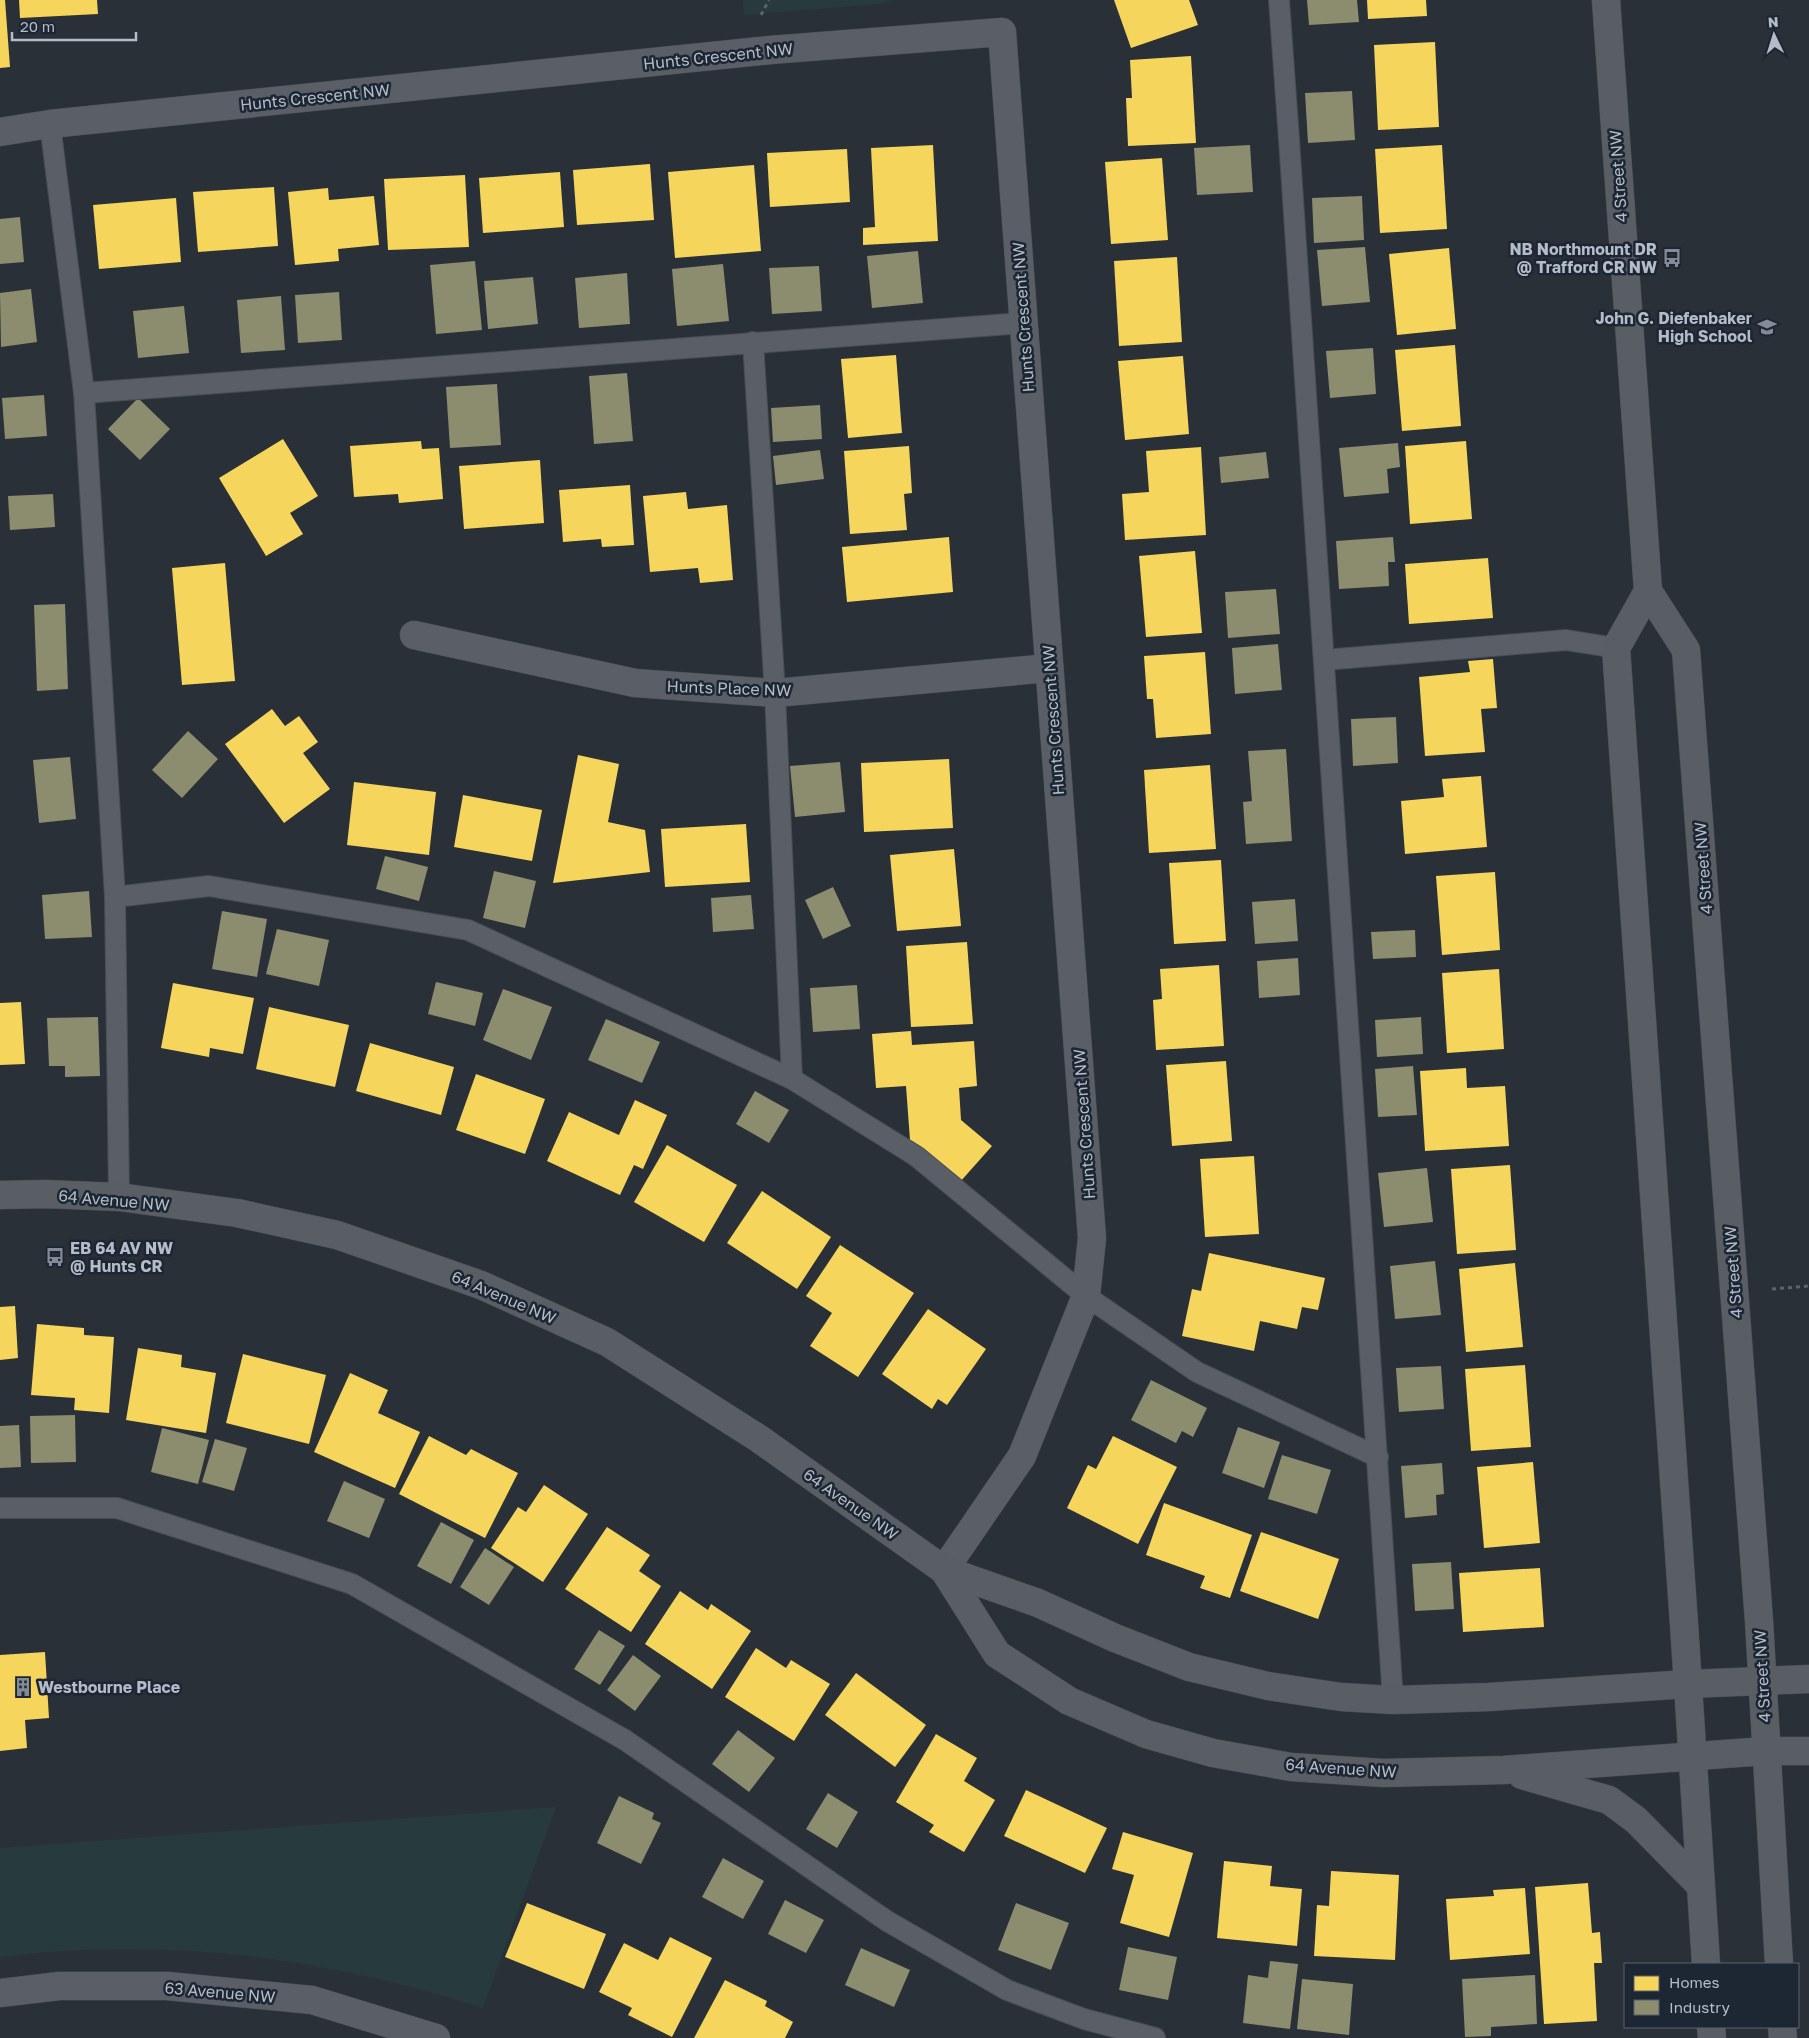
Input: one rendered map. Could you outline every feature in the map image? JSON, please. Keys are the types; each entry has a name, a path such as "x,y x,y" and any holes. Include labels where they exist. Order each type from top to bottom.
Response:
{"main road":[{"name":"4 Street NW","path":"1606,0 1648,591 1686,650 1762,1682 1779,1963"},
{"path":"1648,591 1616,648 1706,1963"},
{"name":"64 Avenue NW","path":"0,1195 45,1194 118,1197 238,1213 337,1235 481,1285 607,1342 758,1438 944,1570 1038,1603 1114,1638 1189,1667 1268,1686 1340,1697 1393,1700 1489,1697 1688,1684 1809,1679"},
{"name":"64 Avenue NW","path":"944,1570 997,1654 1069,1701 1146,1734 1213,1753 1291,1766 1383,1772 1504,1770 1766,1751 1809,1751"},
{"path":"1504,1770 1609,1800 1636,1820 1700,1885"}],"street":[{"name":"Hunts Crescent NW","path":"0,132 50,124 770,50 1002,32 1092,1238 1086,1296 1022,1456 944,1570"},
{"name":"Hunts Place NW","path":"414,635 635,683 774,694 1049,668"},
{"name":"63 Avenue NW","path":"0,1993 59,1986 167,1986 312,2000 436,2038"}],"lane":[{"path":"1279,0 1302,310 1393,1700"},
{"path":"50,124 84,393 115,897 118,1197"},
{"path":"84,393 1023,323"},
{"path":"753,342 774,694 792,1079"},
{"path":"1324,660 1566,640 1616,648"},
{"path":"115,897 208,886 468,930 792,1079 916,1156 1086,1296 1197,1372 1378,1457"},
{"path":"0,1508 117,1508 352,1584 625,1740 887,1922 1007,1990 1084,2019 1155,2038"}],"path":[{"path":"1772,1289 1809,1286"}],"green space":[{"path":"743,0 893,0 881,4 744,15"},
{"path":"556,1807 483,2008 424,1990 364,1976 244,1955 183,1950 123,1949 61,1951 0,1957 0,1848"}],"building: Homes":[{"path":"0,0 5,0 10,67 0,68"},
{"path":"19,0 97,0 98,14 20,18"},
{"path":"1114,0 1189,0 1198,25 1131,48"},
{"path":"1367,0 1426,0 1427,16 1368,19"},
{"path":"1435,42 1439,127 1378,130 1374,45"},
{"path":"1191,56 1196,143 1128,146 1126,98 1132,98 1130,60"},
{"path":"933,145 938,241 863,245 863,228 875,227 871,148"},
{"path":"1442,145 1447,229 1380,233 1375,149"},
{"path":"847,149 850,202 770,207 767,153"},
{"path":"1162,158 1168,240 1111,244 1105,162"},
{"path":"650,164 654,220 577,225 573,170"},
{"path":"754,165 761,251 675,258 668,172"},
{"path":"560,172 564,227 483,233 479,178"},
{"path":"465,175 469,247 388,250 384,179"},
{"path":"274,187 278,246 198,252 193,192"},
{"path":"328,188 329,200 374,196 379,245 338,249 339,261 295,265 288,192"},
{"path":"176,198 181,262 99,269 93,205"},
{"path":"1449,248 1456,329 1397,335 1389,254"},
{"path":"1177,257 1182,342 1119,346 1114,261"},
{"path":"1455,345 1461,426 1402,431 1395,350"},
{"path":"896,355 902,433 848,438 841,359"},
{"path":"1183,356 1189,434 1125,440 1118,361"},
{"path":"283,439 318,496 290,513 303,534 266,556 219,478"},
{"path":"421,441 422,449 439,448 443,499 399,503 398,494 354,497 350,446"},
{"path":"1466,441 1472,519 1410,524 1405,446"},
{"path":"909,446 912,493 904,494 907,530 850,534 844,451"},
{"path":"1201,447 1206,535 1125,540 1122,494 1149,492 1146,451"},
{"path":"540,460 544,523 464,529 459,466"},
{"path":"630,485 634,545 602,547 601,539 563,542 559,490"},
{"path":"686,492 688,509 727,505 733,580 700,583 698,568 650,572 643,496"},
{"path":"949,537 953,592 847,602 842,547"},
{"path":"1195,551 1202,633 1146,637 1139,556"},
{"path":"1488,558 1493,618 1409,624 1405,564"},
{"path":"225,563 235,681 182,685 172,568"},
{"path":"1205,652 1211,734 1156,738 1153,699 1147,699 1144,656"},
{"path":"1493,659 1497,708 1481,709 1485,752 1425,756 1419,677 1470,672 1468,661"},
{"path":"272,709 285,726 299,716 318,742 303,753 330,789 284,823 225,744"},
{"path":"578,755 619,764 608,822 645,830 650,872 553,883"},
{"path":"949,759 953,828 864,832 861,763"},
{"path":"1210,765 1216,849 1149,853 1144,770"},
{"path":"1481,776 1487,847 1405,854 1401,801 1444,797 1442,779"},
{"path":"354,782 436,792 429,855 347,845"},
{"path":"463,795 542,810 532,861 454,847"},
{"path":"746,824 750,882 665,887 661,829"},
{"path":"954,849 961,926 897,931 890,855"},
{"path":"1221,860 1226,941 1174,944 1169,863"},
{"path":"1495,872 1500,950 1442,955 1436,876"},
{"path":"967,942 973,1024 911,1027 906,946"},
{"path":"1219,965 1224,1046 1156,1050 1153,1000 1162,999 1160,969"},
{"path":"1499,969 1504,1049 1447,1053 1442,973"},
{"path":"173,983 254,998 243,1054 210,1048 209,1057 161,1048"},
{"path":"21,1002 25,1064 0,1065 0,1003"},
{"path":"269,1007 349,1025 335,1087 256,1069"},
{"path":"911,1031 912,1045 974,1041 977,1086 959,1088 961,1120 992,1146 960,1182 910,1140 906,1086 876,1088 872,1034"},
{"path":"370,1043 454,1067 441,1115 356,1091"},
{"path":"1226,1061 1232,1141 1172,1146 1166,1065"},
{"path":"1466,1068 1467,1088 1505,1086 1509,1146 1425,1151 1420,1071"},
{"path":"476,1074 545,1099 525,1154 456,1130"},
{"path":"635,1100 667,1115 643,1169 634,1165 620,1195 547,1161 569,1112 619,1135"},
{"path":"667,1145 737,1185 704,1242 634,1202"},
{"path":"1254,1156 1259,1234 1205,1237 1200,1159"},
{"path":"1510,1165 1516,1250 1457,1254 1451,1169"},
{"path":"762,1191 831,1237 797,1289 727,1243"},
{"path":"840,1245 914,1293 858,1377 810,1346 832,1313 806,1296"},
{"path":"1209,1253 1325,1278 1318,1310 1302,1307 1297,1329 1260,1321 1254,1351 1182,1336 1192,1289 1201,1291"},
{"path":"1515,1263 1523,1347 1466,1352 1459,1269"},
{"path":"15,1306 18,1358 0,1360 0,1307"},
{"path":"928,1309 986,1349 947,1405 938,1399 932,1409 882,1374"},
{"path":"37,1324 84,1328 84,1335 114,1337 109,1413 74,1410 75,1398 31,1395"},
{"path":"138,1348 182,1355 181,1367 216,1373 206,1433 126,1420"},
{"path":"243,1354 326,1375 309,1444 226,1423"},
{"path":"1525,1365 1531,1447 1471,1451 1465,1369"},
{"path":"350,1373 388,1390 378,1413 420,1432 395,1488 314,1452"},
{"path":"429,1436 466,1455 471,1449 518,1473 485,1538 399,1494"},
{"path":"1113,1436 1177,1467 1138,1544 1067,1508 1088,1465 1096,1469"},
{"path":"1533,1462 1540,1543 1484,1548 1477,1467"},
{"path":"544,1485 588,1514 543,1582 491,1548 518,1507 526,1512"},
{"path":"1164,1503 1252,1535 1230,1598 1200,1588 1205,1576 1146,1555"},
{"path":"607,1527 650,1555 639,1571 661,1586 631,1632 565,1589"},
{"path":"1261,1532 1339,1559 1318,1619 1240,1591"},
{"path":"1540,1568 1544,1627 1463,1632 1459,1573"},
{"path":"680,1591 708,1610 711,1604 751,1631 712,1689 645,1644"},
{"path":"756,1648 786,1668 791,1660 830,1684 794,1741 725,1697"},
{"name":"Westbourne Place","path":"45,1652 49,1718 25,1720 27,1748 0,1751 0,1655"},
{"path":"856,1673 926,1725 895,1767 825,1715"},
{"path":"936,1734 977,1758 964,1781 995,1800 964,1852 929,1832 934,1825 896,1802"},
{"path":"1026,1790 1107,1828 1085,1873 1004,1836"},
{"path":"1123,1832 1193,1853 1169,1937 1120,1923 1134,1875 1112,1869"},
{"path":"1224,1861 1272,1866 1270,1886 1302,1889 1297,1946 1217,1938"},
{"path":"1331,1871 1399,1875 1395,1960 1314,1956 1317,1905 1329,1906"},
{"path":"1588,1883 1592,1933 1600,1932 1602,1963 1594,1963 1597,2021 1544,2024 1535,1887"},
{"path":"1525,1888 1530,1954 1450,1960 1446,1899 1494,1896 1493,1890"},
{"path":"527,1903 606,1934 584,1989 505,1957"},
{"path":"670,1937 712,1958 672,2037 628,2015 632,2008 599,1992 624,1943 658,1960"},
{"path":"725,1980 767,2001 765,2006 793,2022 785,2038 694,2038"}],"building: Industry":[{"path":"1307,0 1357,0 1359,22 1309,25"},
{"path":"1352,91 1355,140 1308,143 1305,93"},
{"path":"1250,145 1253,192 1197,195 1194,148"},
{"path":"1362,196 1364,240 1314,243 1312,198"},
{"path":"20,217 24,262 0,264 0,219"},
{"path":"1365,247 1370,302 1322,306 1317,250"},
{"path":"918,251 923,303 872,308 867,256"},
{"path":"475,261 482,330 436,334 430,265"},
{"path":"723,264 729,321 677,326 672,269"},
{"path":"819,266 822,311 772,314 769,268"},
{"path":"627,273 630,324 579,328 575,278"},
{"path":"533,277 538,324 488,329 484,281"},
{"path":"31,289 37,342 1,347 0,293"},
{"path":"339,292 342,340 298,343 295,295"},
{"path":"281,296 285,350 241,353 237,300"},
{"path":"184,306 189,353 138,358 133,311"},
{"path":"1373,348 1376,394 1330,398 1326,351"},
{"path":"627,373 633,441 594,444 589,376"},
{"path":"497,384 501,445 450,448 446,387"},
{"path":"44,395 47,436 5,439 2,398"},
{"path":"138,398 170,429 140,460 108,429"},
{"path":"820,405 822,439 773,442 771,408"},
{"path":"1398,443 1400,467 1387,469 1389,493 1344,497 1339,448"},
{"path":"820,450 824,479 776,485 773,456"},
{"path":"1266,452 1269,478 1221,483 1219,457"},
{"path":"53,494 55,527 10,530 8,496"},
{"path":"1393,537 1395,562 1388,562 1389,586 1339,589 1336,541"},
{"path":"1276,589 1280,634 1228,638 1225,592"},
{"path":"65,604 68,689 37,691 34,605"},
{"path":"1278,644 1282,690 1235,694 1232,648"},
{"path":"1396,717 1398,763 1353,766 1351,719"},
{"path":"188,731 218,759 182,798 152,770"},
{"path":"1286,749 1292,841 1246,844 1243,802 1252,801 1248,751"},
{"path":"70,757 76,819 39,823 33,760"},
{"path":"840,762 845,812 795,817 790,766"},
{"path":"385,856 428,867 419,901 376,889"},
{"path":"494,871 536,881 525,928 483,918"},
{"path":"833,887 851,926 823,939 805,900"},
{"path":"89,891 92,937 45,939 42,895"},
{"path":"751,895 754,929 713,932 711,898"},
{"path":"1295,899 1298,941 1255,944 1252,902"},
{"path":"222,911 267,919 257,977 212,969"},
{"path":"277,929 329,940 319,986 266,974"},
{"path":"1415,930 1416,957 1373,959 1371,932"},
{"path":"1298,958 1300,995 1259,998 1257,961"},
{"path":"436,982 483,993 475,1026 428,1014"},
{"path":"857,985 860,1029 813,1032 810,988"},
{"path":"503,989 552,1007 531,1060 483,1040"},
{"path":"98,1017 100,1076 65,1077 65,1066 49,1066 47,1018"},
{"path":"1421,1017 1423,1054 1377,1057 1375,1020"},
{"path":"606,1019 660,1042 642,1083 588,1060"},
{"path":"1413,1066 1417,1115 1378,1117 1375,1069"},
{"path":"755,1091 789,1110 769,1143 736,1124"},
{"path":"1427,1168 1433,1222 1384,1227 1378,1173"},
{"path":"1435,1261 1441,1315 1395,1319 1390,1266"},
{"path":"1441,1366 1444,1409 1399,1412 1396,1368"},
{"path":"1151,1380 1207,1408 1193,1437 1182,1431 1176,1443 1131,1420"},
{"path":"75,1415 76,1462 31,1463 30,1416"},
{"path":"19,1425 21,1467 0,1468 0,1426"},
{"path":"1238,1427 1280,1442 1264,1488 1222,1473"},
{"path":"162,1428 209,1440 198,1484 151,1472"},
{"path":"215,1439 247,1448 234,1491 202,1482"},
{"path":"1282,1455 1331,1470 1317,1514 1268,1499"},
{"path":"1442,1463 1444,1494 1436,1495 1437,1515 1405,1518 1401,1466"},
{"path":"344,1481 385,1499 369,1538 327,1521"},
{"path":"441,1522 474,1540 451,1584 417,1566"},
{"path":"485,1548 514,1567 489,1605 460,1587"},
{"path":"1451,1562 1454,1609 1415,1611 1412,1564"},
{"path":"599,1630 625,1646 600,1685 574,1669"},
{"path":"633,1655 661,1676 635,1711 607,1690"},
{"path":"738,1730 775,1758 749,1792 712,1764"},
{"path":"828,1793 858,1812 837,1848 806,1829"},
{"path":"619,1796 654,1813 652,1819 661,1823 641,1864 597,1843"},
{"path":"723,1858 764,1881 743,1919 702,1897"},
{"path":"785,1900 824,1920 806,1953 768,1934"},
{"path":"1016,1903 1069,1923 1051,1970 998,1950"},
{"path":"1128,1947 1177,1957 1168,2000 1119,1990"},
{"path":"861,1948 910,1970 894,2007 845,1985"},
{"path":"1270,1961 1298,1964 1290,2029 1243,2023 1248,1975 1268,1978"},
{"path":"1535,1975 1537,2024 1491,2027 1491,2036 1465,2037 1462,1979"},
{"path":"1302,1979 1353,1984 1349,2035 1297,2029"}],"place":[{"name":"NB Northmount DR @ Trafford CR NW","path":"1672,258"},
{"name":"John G. Diefenbaker High School","path":"1767,327"},
{"name":"EB 64 AV NW @ Hunts CR","path":"55,1257"},
{"name":"Westbourne Place","path":"23,1687"}]}
